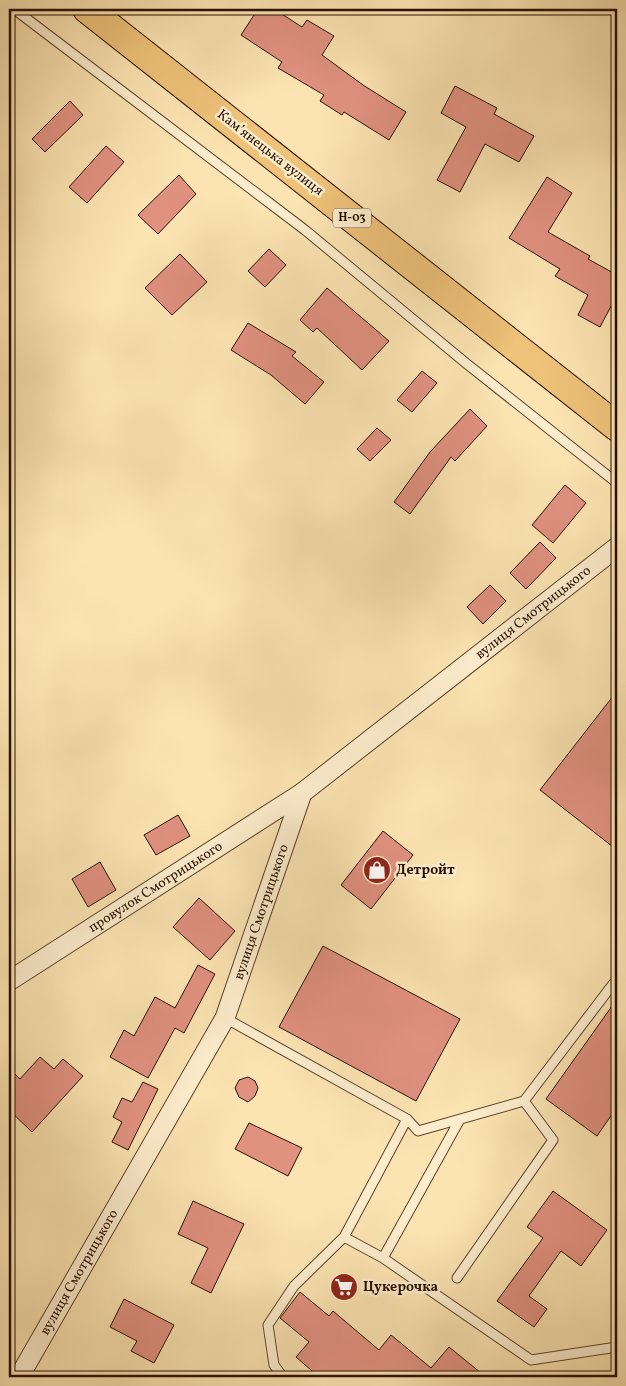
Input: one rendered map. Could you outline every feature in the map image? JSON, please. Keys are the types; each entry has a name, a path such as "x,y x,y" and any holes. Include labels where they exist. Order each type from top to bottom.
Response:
{"main road":[{"name":"Камʼянецька вулиця","path":"87,9 617,427"}],"street":[{"name":"вулиця Смотрицького","path":"18,1377 225,1018 302,793 617,547"},
{"name":"провулок Смотрицького","path":"9,981 302,793"}],"lane":[{"path":"14,9 305,230 467,364 617,483"},
{"path":"225,1018 407,1119 418,1130 524,1101 613,984"},
{"path":"457,1278 553,1140 524,1101"},
{"path":"283,1377 274,1365 268,1325 294,1286 344,1237 407,1119"},
{"path":"383,1258 459,1120"},
{"path":"344,1237 383,1258 531,1360 617,1347"}],"building":[{"path":"258,9 274,9 302,27 307,20 334,36 322,55 363,85 406,112 389,140 344,112 342,115 320,101 324,95 278,68 282,62 241,35"},
{"path":"455,86 497,108 494,114 534,136 519,162 485,144 460,192 437,180 466,127 441,113"},
{"path":"70,101 83,115 45,152 32,139"},
{"path":"106,146 124,162 87,203 69,187"},
{"path":"179,175 196,194 158,234 138,215"},
{"path":"547,177 572,193 548,232 590,256 588,259 617,275 617,295 600,327 578,315 588,295 555,276 560,269 509,238"},
{"path":"269,249 286,265 265,287 248,271"},
{"path":"180,254 207,282 172,315 145,288"},
{"path":"327,288 389,341 362,370 317,328 313,332 300,320"},
{"path":"248,323 296,352 292,356 324,382 305,404 271,375 231,350"},
{"path":"422,371 437,383 412,412 397,400"},
{"path":"470,409 487,426 455,461 451,457 410,514 394,502 430,452"},
{"path":"377,428 391,440 370,461 357,449"},
{"path":"565,485 586,503 553,543 532,525"},
{"path":"540,542 556,558 526,589 510,573"},
{"path":"490,585 506,601 483,624 467,607"},
{"path":"617,691 617,850 540,790"},
{"path":"178,815 190,836 156,855 144,835"},
{"path":"383,831 413,855 371,909 341,885"},
{"path":"100,862 116,890 88,907 72,879"},
{"path":"199,898 235,931 210,960 173,927"},
{"path":"323,946 460,1019 416,1101 279,1027"},
{"path":"198,965 215,974 184,1033 175,1028 148,1078 110,1057 124,1030 134,1036 155,997 175,1008"},
{"path":"617,999 617,1107 597,1136 546,1099"},
{"path":"40,1057 54,1069 63,1059 83,1076 32,1132 9,1110 9,1068 20,1079"},
{"path":"248,1077 255,1081 258,1088 255,1096 248,1102 239,1097 235,1088 239,1080"},
{"path":"143,1082 158,1089 128,1150 112,1142 122,1122 113,1117 122,1098 132,1102"},
{"path":"249,1123 302,1148 288,1176 235,1149"},
{"path":"553,1191 607,1230 581,1266 561,1251 529,1296 547,1309 534,1327 497,1301 543,1238 527,1227"},
{"path":"193,1201 244,1224 211,1293 191,1283 208,1248 178,1234"},
{"path":"300,1292 329,1316 333,1311 379,1350 391,1335 431,1368 449,1347 486,1377 319,1377 296,1357 309,1342 280,1318"},
{"path":"124,1299 174,1325 154,1363 131,1351 137,1341 110,1327"}],"place":[{"name":"Детройт","path":"377,870"},
{"name":"Цукерочка","path":"344,1287"}]}
